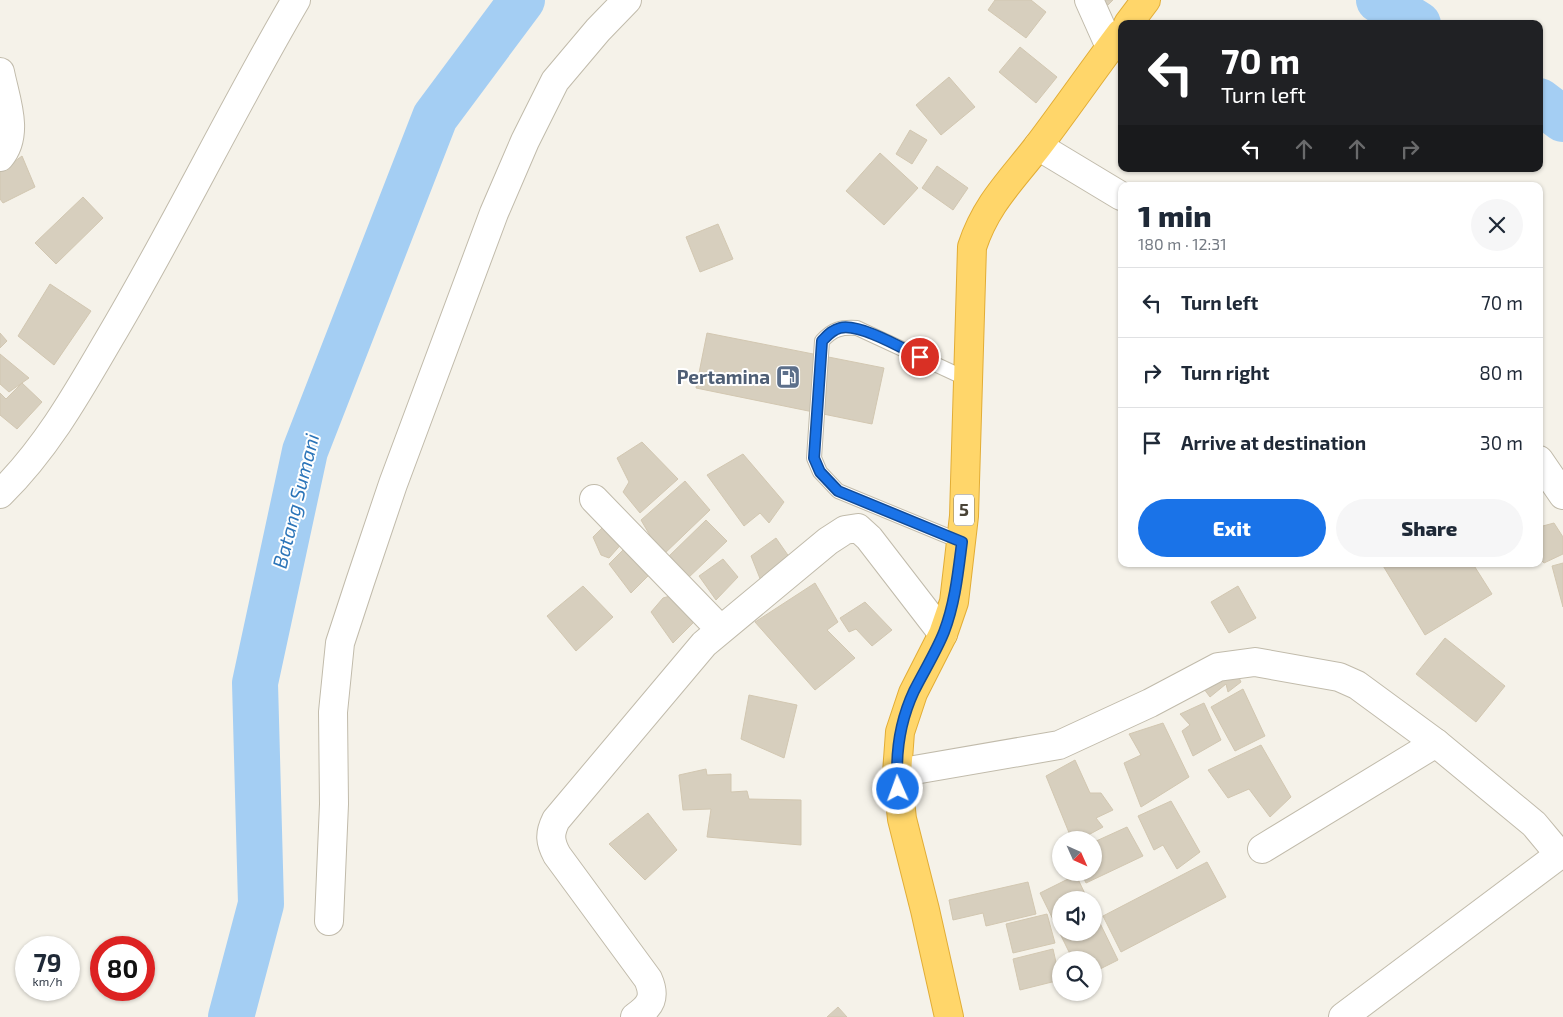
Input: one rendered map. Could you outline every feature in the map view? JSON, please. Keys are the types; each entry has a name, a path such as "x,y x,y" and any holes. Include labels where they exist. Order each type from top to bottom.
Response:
{"highway":[{"path":"1131,20 1146,0"},
{"name":"5","path":"949,1017 902,819 897,773 900,732 913,693 943,634 954,602 962,542 972,247 980,224 992,203 1038,146 1116,40"}],"street":[{"path":"0,494 47,440 64,416 132,300 296,0"},
{"path":"329,921 335,692 340,643 393,484 494,213 525,141 555,81 598,30 627,0"},
{"path":"1088,0 1116,40"},
{"path":"0,72 11,130 9,145 0,157"},
{"path":"1038,146 1118,194"},
{"path":"1543,466 1563,495"},
{"path":"594,499 720,629"},
{"path":"636,1017 651,1000 653,990 648,980 551,843 551,831 563,812 704,644 828,541 844,530 858,528 869,538 943,634"},
{"path":"897,773 1059,745 1150,703 1218,666 1240,663 1266,663 1346,679 1436,743 1534,824 1561,853 1343,1017"},
{"path":"1262,849 1436,743"}],"lane":[{"path":"962,542 838,491 820,472 814,458 822,341 830,332 842,327 856,328 968,379"}],"building":[{"path":"995,0 1031,0 1046,12 1026,38 988,10"},
{"path":"1102,0 1113,0 1108,5"},
{"path":"1020,47 1057,77 1036,103 999,72"},
{"path":"949,77 975,107 941,135 916,105"},
{"path":"910,130 927,140 912,164 896,154"},
{"path":"880,153 918,188 884,225 846,191"},
{"path":"22,156 35,187 3,203 0,199 0,172"},
{"path":"937,166 968,188 953,210 922,188"},
{"path":"83,197 103,218 56,264 35,243"},
{"path":"718,224 733,259 700,272 686,237"},
{"path":"50,284 91,311 54,365 18,336"},
{"path":"0,333 7,341 0,348"},
{"path":"707,333 884,368 872,424 696,388"},
{"path":"0,354 29,378 9,392 0,384"},
{"path":"22,383 42,402 17,429 0,415 0,393 6,399"},
{"path":"642,442 678,479 640,513 623,492 629,482 617,458"},
{"path":"743,454 784,502 769,523 760,513 744,526 707,475"},
{"path":"685,481 710,510 662,556 641,520"},
{"path":"706,520 727,541 687,579 667,558"},
{"path":"609,521 625,540 609,558 601,555 593,537"},
{"path":"1554,523 1563,537 1563,554 1544,563 1543,562 1543,526"},
{"path":"776,538 792,561 763,586 751,556"},
{"path":"630,543 655,569 631,593 609,564"},
{"path":"723,559 738,577 716,600 699,576"},
{"path":"1563,563 1563,607 1552,566"},
{"path":"1384,567 1475,567 1492,594 1425,635"},
{"path":"815,583 838,622 827,630 855,658 815,690 755,622"},
{"path":"583,586 613,617 576,651 547,616"},
{"path":"1238,586 1256,618 1229,633 1211,602"},
{"path":"677,594 700,616 673,643 651,612 663,598"},
{"path":"865,602 892,630 872,646 856,629 849,632 840,618"},
{"path":"1445,638 1505,686 1476,722 1416,674"},
{"path":"1235,669 1241,682 1228,692 1226,684 1210,697 1204,689"},
{"path":"1243,689 1265,736 1235,751 1211,707"},
{"path":"749,695 797,705 784,758 741,739"},
{"path":"1204,703 1221,740 1193,756 1182,731 1190,725 1180,714"},
{"path":"1163,723 1189,777 1141,807 1124,763 1141,755 1129,734"},
{"path":"1261,745 1291,797 1270,817 1249,789 1228,798 1208,770"},
{"path":"1075,760 1090,793 1101,793 1113,810 1096,818 1103,827 1096,831 1068,831 1046,776"},
{"path":"706,769 707,775 731,774 731,792 747,791 749,799 801,800 801,845 707,837 711,809 683,810 679,775"},
{"path":"1171,801 1200,852 1177,869 1163,845 1154,850 1138,816"},
{"path":"648,813 677,850 645,880 609,844"},
{"path":"1127,827 1143,856 1102,875 1102,838"},
{"path":"1207,862 1226,897 1121,952 1103,916"},
{"path":"1064,881 1079,881 1084,891 1052,891 1052,917 1040,893"},
{"path":"1028,882 1036,914 986,926 983,913 953,920 949,900"},
{"path":"1047,914 1052,932 1052,941 1055,943 1013,953 1006,924"},
{"path":"1102,927 1118,960 1102,968 1102,951 1069,951 1064,941 1102,941"},
{"path":"1053,949 1052,982 1020,990 1013,959"},
{"path":"838,1007 847,1017 827,1017"}],"waterway":[{"name":"Batang Sumani","path":"231,1017 261,904 255,683 305,451 435,117 522,0"},
{"name":"Batang Sumani","path":"1379,0 1412,20"},
{"name":"Batang Sumani","path":"1543,104 1563,119"}],"place":[{"name":"Pertamina","path":"788,377"}],"route":[{"path":"898,789 897,773 900,732 913,693 943,634 954,602 962,542 838,491 820,472 814,458 822,341 830,332 842,327 856,328 920,357"}]}
